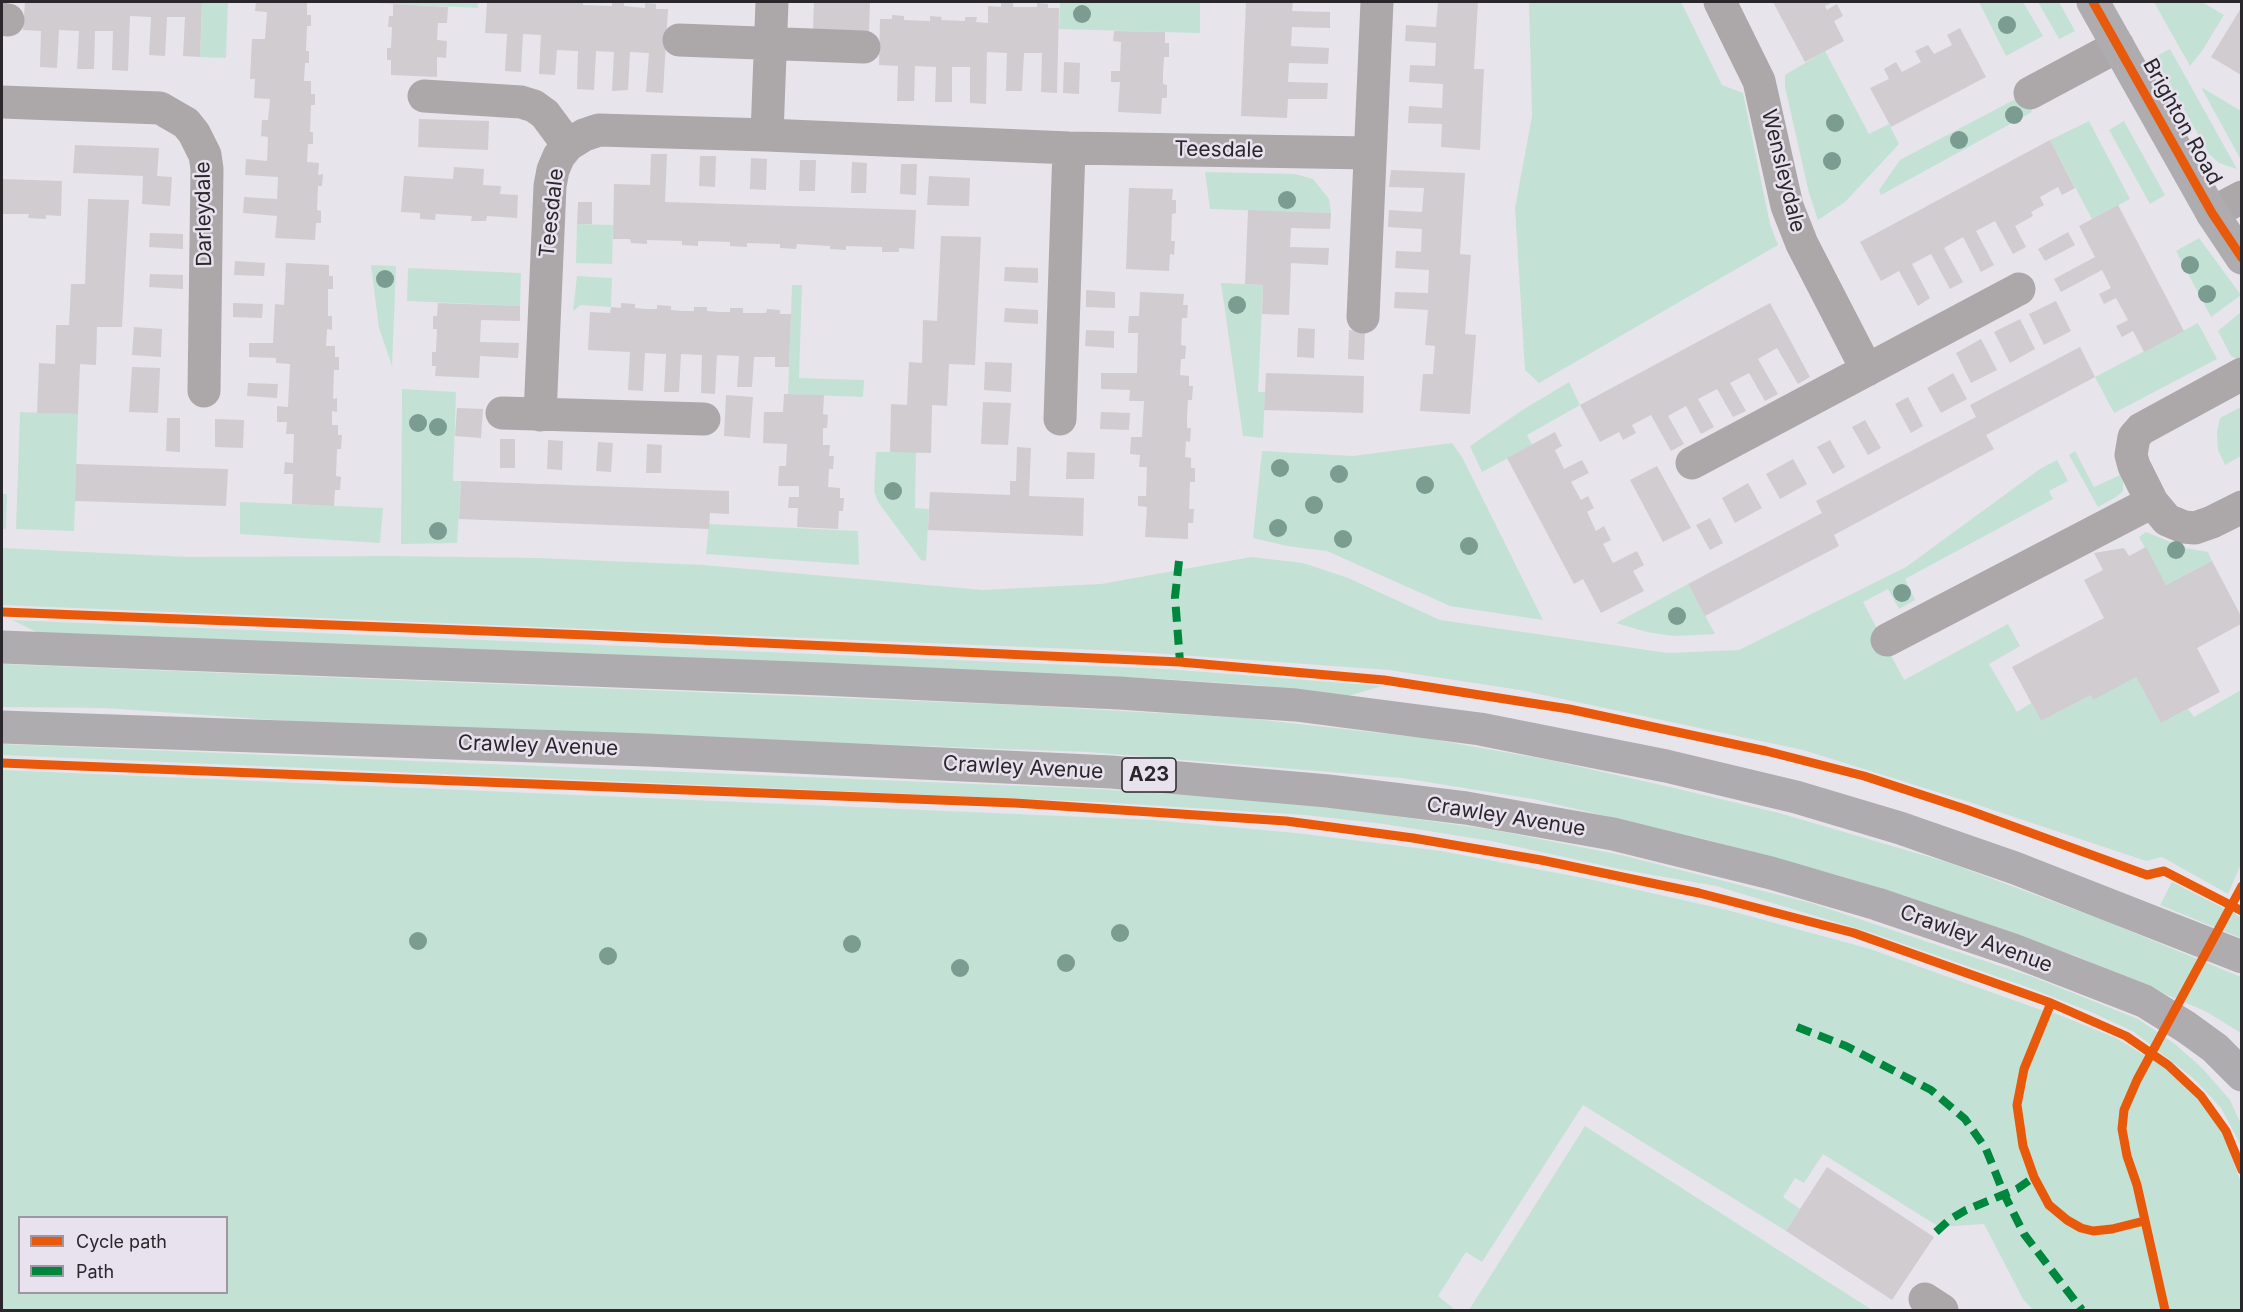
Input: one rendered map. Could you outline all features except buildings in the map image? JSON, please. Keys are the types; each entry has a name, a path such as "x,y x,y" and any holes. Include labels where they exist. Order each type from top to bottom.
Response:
{"main road":[{"name":"Brighton Road","path":"2094,2 2212,213 2241,258"},
{"path":"2,647 1119,693 1296,705 1480,729 1666,766 1796,797 1854,814 2015,868 2241,957"},
{"name":"Crawley Avenue","path":"2,727 647,750 1111,772 1328,791 1466,808 1613,834 1771,873 1877,904 2002,946 2144,1001 2216,1048 2241,1075"}],"street":[{"path":"767,135 772,2"},
{"path":"1363,317 1377,2"},
{"name":"Wensleydale","path":"1720,2 1760,81 1787,206 1802,244 1867,370"},
{"path":"679,40 864,47"},
{"path":"2030,93 2118,46"},
{"path":"424,96 521,102 534,106 545,114 568,145"},
{"name":"Darleydale","path":"2,102 159,108 186,123 194,133 204,155 207,169 204,391"},
{"name":"Teesdale","path":"540,415 550,186 553,170 559,156 568,145 584,135 599,130 1068,148 1370,153"},
{"path":"1060,419 1068,148"},
{"path":"2212,213 2241,197"},
{"path":"1692,463 2019,289"},
{"path":"2241,374 2141,429 2134,437 2131,446 2134,466 2152,502 2167,520 2184,527 2195,528 2241,507"},
{"path":"502,413 704,419"},
{"path":"1887,640 2152,502"}],"green space":[{"path":"202,2 228,2 226,58 200,57"},
{"path":"359,2 478,2 478,8 393,4"},
{"path":"1060,2 1200,2 1200,33 1059,29"},
{"path":"1529,2 1681,2 1722,85 1743,93 1770,224 1778,245 1539,383 1525,370 1515,208 1532,116"},
{"path":"1979,2 2023,2 2043,36 2006,56"},
{"path":"2038,2 2059,2 2075,31 2059,39"},
{"path":"2154,2 2202,2 2224,15 2190,66"},
{"path":"2170,49 2237,169 2219,163 2209,154 2155,57"},
{"path":"1825,51 1869,134 1889,124 1899,144 1845,202 1818,220 1809,193 1785,87 1785,75"},
{"path":"2201,87 2241,111 2241,160"},
{"path":"2023,95 2032,112 1881,195 1879,190 1900,160"},
{"path":"2089,121 2130,199 2092,219 2050,140"},
{"path":"2124,121 2165,195 2150,204 2109,130"},
{"path":"1205,172 1295,174 1313,179 1329,199 1331,213 1210,209"},
{"path":"577,224 613,225 612,264 576,263"},
{"path":"2199,238 2241,295 2211,317 2176,251"},
{"path":"371,265 396,266 392,366 379,328"},
{"path":"408,268 521,273 520,306 407,301"},
{"path":"577,276 612,278 611,307 581,305 573,311"},
{"path":"1221,283 1263,285 1258,392 1265,392 1263,438 1243,436"},
{"path":"792,285 802,285 799,378 864,380 863,397 788,394"},
{"path":"2241,312 2241,361 2231,356 2218,331"},
{"path":"2198,323 2217,359 2114,413 2095,377"},
{"path":"1569,382 1580,405 1527,435 1532,445 1482,472 1470,446"},
{"path":"402,389 456,392 453,481 461,481 457,543 401,544"},
{"path":"2241,407 2241,456 2225,465 2218,450 2217,432 2220,418"},
{"path":"20,412 78,414 74,531 16,529"},
{"path":"1452,443 1462,457 1543,620 1450,606 1327,551 1287,546 1253,538 1262,451 1353,456"},
{"path":"2075,451 2094,487 2120,475 2123,479 2123,491 2098,507 2069,455"},
{"path":"876,452 916,452 915,508 929,509 926,561 921,560 878,502 874,491"},
{"path":"2057,460 2068,481 2049,491 2053,499 1905,579 1915,600 1899,609 1888,589 1863,602 1904,680 2008,624 2020,646 1989,664 2017,712 2031,703 2041,721 2091,695 2136,677 2161,723 2188,709 2194,717 2241,690 2241,864 2228,894 2162,857 2146,861 1803,750 1520,690 1389,670 1123,651 2,605 2,548 189,557 538,558 703,565 983,590 1101,584 1251,557 1303,563 1348,578 1440,620 1668,653 1739,650 1906,567 2040,469"},
{"path":"2,494 7,494 6,529 2,529"},
{"path":"240,502 383,508 380,543 240,534"},
{"path":"709,524 858,531 859,565 706,554"},
{"path":"2146,532 2185,548 2208,552 2212,561 2166,585 2139,537"},
{"path":"1688,584 1715,634 1673,636 1647,632 1616,623"},
{"path":"12,620 1166,669 1382,686 1348,696 1257,685 1163,679 41,634"},
{"path":"2,664 1017,705 1245,718 1425,738 1549,760 1670,787 1779,813 1947,862 2103,920 2241,977 2241,1033 2205,1011 2076,956 1956,914 1844,877 1708,840 1533,799 1402,778 1088,752 347,725 104,708 2,707"},
{"path":"2,744 1098,789 1309,804 1494,830 1621,855 1811,903 2033,977 2138,1019 2175,1044 2203,1069 2230,1100 2241,1124 2241,1146 2221,1108 2193,1078 2134,1032 2091,1012 1872,933 1716,886 1619,869 1491,841 1384,824 1305,815 1098,802 2,755"},
{"path":"2,770 1153,820 1296,833 1441,851 1589,879 1727,910 1870,949 2044,1011 2033,1038 2041,1041 2052,1012 2116,1038 2166,1068 2198,1098 2223,1132 2241,1183 2241,1310 2033,1310 2023,1299 1984,1224 1939,1227 1823,1154 1804,1183 1795,1178 1783,1197 1800,1209 1786,1231 1583,1105 1482,1262 1466,1252 1438,1296 1453,1308 1452,1310 2,1310"},
{"path":"2172,882 2241,917 2241,938 2160,905"},
{"path":"1585,1126 1872,1310 1469,1310"}],"marked path":[{"path":"1179,561 1175,597 1180,662"},
{"path":"1797,1027 1846,1046 1931,1090 1965,1119 1986,1149 2004,1194 2024,1234 2082,1310"},
{"path":"1936,1232 1949,1220 1966,1210 2017,1189 2034,1177"}],"cycle path":[{"path":"2093,2 2212,213 2242,258"},
{"path":"2,612 587,635 1180,662 1384,680 1569,709 1766,751 1864,776 1965,809 2147,875 2164,871 2242,911"},
{"path":"2,763 1015,803 1286,821 1413,838 1541,860 1699,893 1854,933 2051,1003 2126,1036 2168,1065 2201,1096 2226,1131 2242,1170"},
{"path":"2165,1310 2137,1185 2127,1156 2122,1129 2124,1110 2137,1080 2242,886"},
{"path":"2051,1003 2024,1069 2017,1105 2023,1146 2034,1177 2049,1205 2081,1228 2093,1231 2112,1229 2144,1221"}]}
